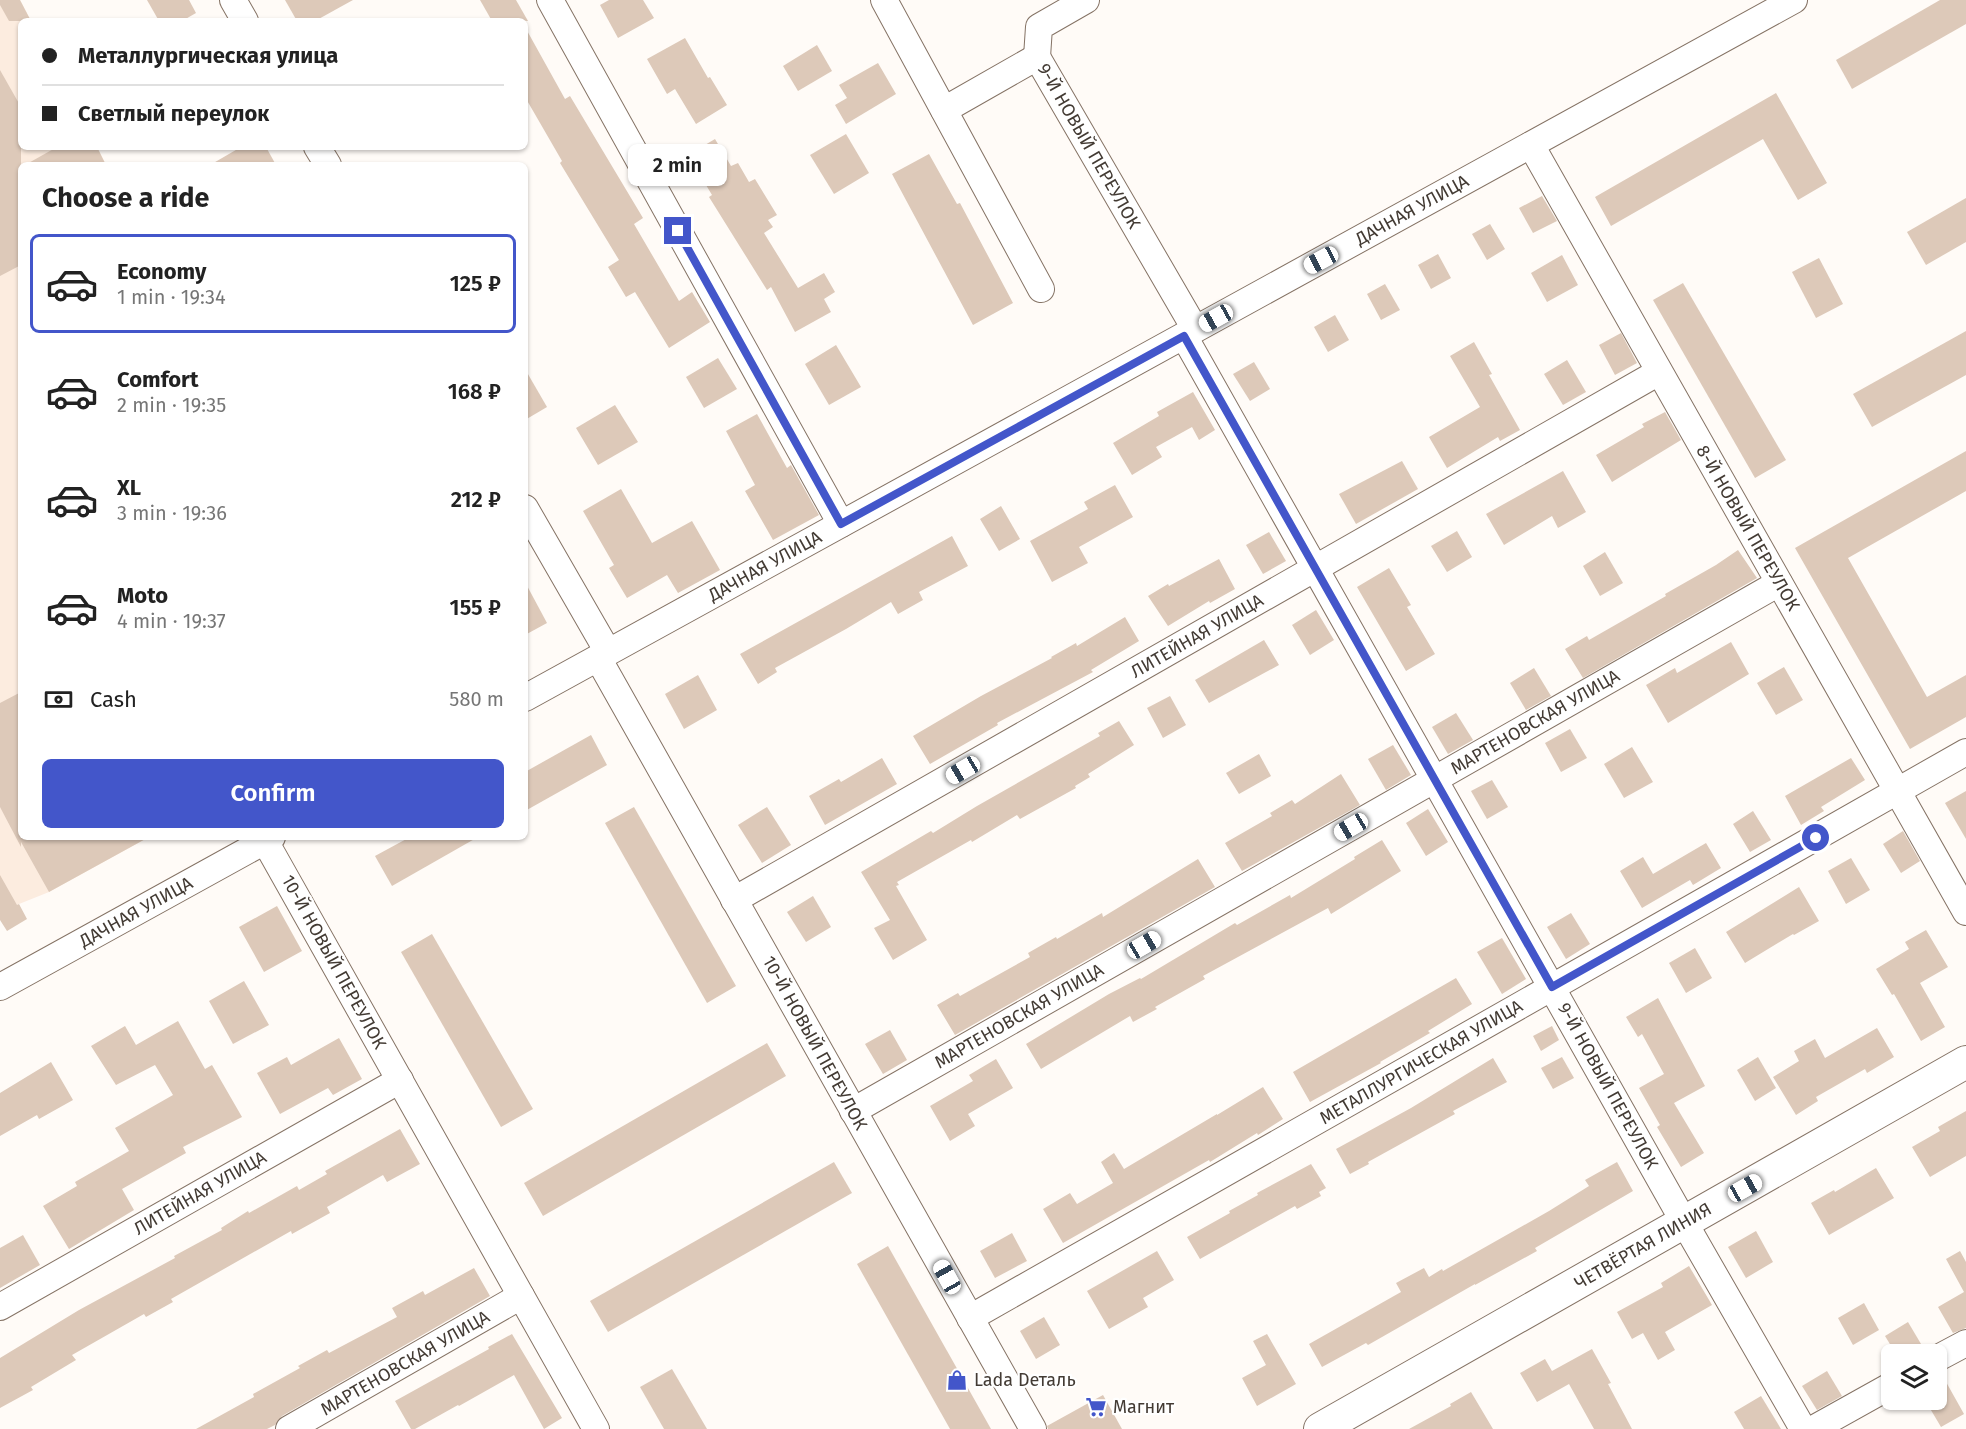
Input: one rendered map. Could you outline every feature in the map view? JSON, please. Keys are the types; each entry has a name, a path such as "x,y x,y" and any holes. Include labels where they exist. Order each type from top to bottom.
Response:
{"street":[{"path":"233,0 243,18"},
{"path":"550,0 841,524"},
{"path":"884,0 1041,289"},
{"path":"1037,57 1040,27 1086,0"},
{"name":"ДАЧНАЯ УЛИЦА","path":"528,696 1794,0"},
{"name":"9-Й НОВЫЙ ПЕРЕУЛОК","path":"944,110 1037,57 1189,332 1315,568 1803,1429"},
{"name":"8-Й НОВЫЙ ПЕРЕУЛОК","path":"1531,145 1966,912"},
{"name":"ЛИТЕЙНАЯ УЛИЦА","path":"734,900 1659,372"},
{"name":"10-Й НОВЫЙ ПЕРЕУЛОК","path":"528,514 734,900 1033,1429"},
{"name":"МАРТЕНОВСКАЯ УЛИЦА","path":"853,1111 1779,583"},
{"name":"МЕТАЛЛУРГИЧЕСКАЯ УЛИЦА","path":"970,1318 1966,752"},
{"name":"ДАЧНАЯ УЛИЦА","path":"3,977 267,840"},
{"name":"10-Й НОВЫЙ ПЕРЕУЛОК","path":"270,840 400,1080 596,1429"},
{"name":"ЧЕТВЁРТАЯ ЛИНИЯ","path":"1320,1429 1966,1062"},
{"name":"ЛИТЕЙНАЯ УЛИЦА","path":"0,1307 400,1080"},
{"name":"МАРТЕНОВСКАЯ УЛИЦА","path":"289,1429 522,1296"},
{"path":"1947,1353 1966,1343"},
{"path":"1812,1429 1881,1391"}],"shaded area":[{"path":"0,0 20,0 29,18 18,18 18,150 98,150 104,162 18,162 18,840 144,840 49,892 0,914"}],"building":[{"path":"0,0 20,0 29,18 9,21 0,5"},
{"path":"147,0 189,0 196,13 187,18 157,18"},
{"path":"285,0 353,0 320,18 295,18"},
{"path":"480,0 516,0 526,18 490,18"},
{"path":"609,0 643,0 654,18 618,38 600,5"},
{"path":"1940,0 1966,0 1966,24 1852,89 1836,60"},
{"path":"528,32 565,99 570,96 643,218 634,224 679,301 692,292 710,322 669,348 635,292 626,297 608,267 619,260 560,163 562,161 528,102"},
{"path":"685,38 727,105 696,124 675,89 667,94 647,59"},
{"path":"817,45 832,71 798,91 783,66"},
{"path":"878,63 896,94 846,124 835,105 847,98 839,85"},
{"path":"0,70 18,102 18,150 21,150 21,162 18,162 18,267 0,276"},
{"path":"1776,93 1827,183 1798,200 1763,139 1611,226 1595,197"},
{"path":"846,134 869,173 834,194 810,155"},
{"path":"715,139 731,166 738,163 749,182 755,179 777,215 768,220 773,227 764,233 798,288 824,273 835,292 824,299 831,312 795,332 771,287 767,290 709,197 712,195 688,155"},
{"path":"52,150 98,150 104,162 30,162"},
{"path":"236,150 268,150 274,162 215,162"},
{"path":"929,154 957,204 960,203 1013,303 973,325 892,174"},
{"path":"1542,196 1557,221 1533,233 1519,208"},
{"path":"1966,198 1966,242 1926,265 1907,232"},
{"path":"1490,224 1505,249 1487,260 1472,234"},
{"path":"1438,254 1451,278 1431,289 1418,265"},
{"path":"1562,255 1578,285 1547,302 1531,273"},
{"path":"1819,258 1843,304 1816,318 1792,272"},
{"path":"1683,283 1786,460 1755,478 1653,300"},
{"path":"1385,284 1400,310 1381,320 1367,294"},
{"path":"1335,315 1349,340 1328,352 1314,327"},
{"path":"1966,331 1966,375 1872,427 1853,394"},
{"path":"1621,333 1637,363 1615,375 1599,345"},
{"path":"1474,342 1492,374 1489,375 1520,430 1500,441 1498,437 1447,468 1429,437 1480,407 1450,356"},
{"path":"836,345 861,387 829,405 805,364"},
{"path":"718,358 737,389 704,408 686,377"},
{"path":"1567,360 1586,392 1563,405 1544,374"},
{"path":"1254,362 1270,389 1250,401 1233,374"},
{"path":"528,374 547,407 528,418"},
{"path":"1193,392 1215,430 1199,440 1192,427 1156,447 1162,457 1132,475 1113,443 1159,416 1157,412"},
{"path":"615,405 638,442 598,465 576,428"},
{"path":"1665,412 1681,440 1612,482 1596,455 1644,427 1642,424"},
{"path":"757,414 787,468 791,465 819,515 773,540 745,491 755,485 726,431"},
{"path":"1966,451 1966,491 1848,558 1927,697 1966,675 1966,717 1910,749 1795,548"},
{"path":"1402,461 1418,489 1356,524 1339,494"},
{"path":"1563,471 1586,512 1558,528 1552,516 1504,545 1486,514"},
{"path":"1115,485 1133,517 1079,547 1088,563 1052,582 1030,541 1088,509 1084,502"},
{"path":"621,489 652,543 692,521 720,570 678,593 667,575 627,598 609,568 614,565 583,511"},
{"path":"1001,506 1020,539 999,551 980,519"},
{"path":"1457,531 1472,557 1447,572 1431,546"},
{"path":"1269,532 1286,561 1263,574 1246,545"},
{"path":"952,536 968,566 919,592 923,600 898,614 891,602 775,668 777,672 758,684 740,654"},
{"path":"1738,550 1757,578 1583,678 1565,649 1587,636 1589,640 1666,596 1665,594"},
{"path":"1605,552 1623,583 1600,596 1583,566"},
{"path":"1219,559 1235,589 1210,603 1209,601 1168,626 1148,596"},
{"path":"1389,568 1411,605 1407,607 1435,654 1406,671 1357,587"},
{"path":"528,588 547,623 528,633"},
{"path":"1316,610 1334,640 1310,655 1292,625"},
{"path":"1125,617 1139,641 1091,670 1093,672 997,723 998,725 930,764 913,736"},
{"path":"1264,640 1279,665 1209,703 1195,680"},
{"path":"1731,642 1749,674 1668,723 1646,685 1675,668 1677,673"},
{"path":"1784,667 1803,700 1776,715 1757,683"},
{"path":"1534,668 1551,696 1526,710 1510,683"},
{"path":"698,675 717,710 684,729 665,694"},
{"path":"18,694 18,840 144,840 49,892 21,842 21,847 0,807 0,703"},
{"path":"1170,696 1186,725 1163,738 1147,708"},
{"path":"1456,713 1473,740 1448,754 1432,727"},
{"path":"1119,721 1134,745 1088,774 1090,777 1075,786 1076,788 1020,819 1017,815 897,882 899,885 896,886 927,940 893,960 874,928 890,920 861,872 1100,736 1098,733"},
{"path":"1570,729 1587,758 1561,772 1545,743"},
{"path":"591,735 607,765 528,809 528,770"},
{"path":"1393,745 1411,775 1386,790 1368,759"},
{"path":"1632,747 1653,782 1624,798 1604,764"},
{"path":"1259,754 1271,776 1239,794 1226,773"},
{"path":"882,758 897,784 825,825 809,796 839,779 841,782"},
{"path":"1851,758 1865,780 1821,807 1824,811 1801,825 1785,796"},
{"path":"1341,774 1360,805 1242,871 1225,843 1272,816 1270,813 1292,800 1295,804"},
{"path":"1492,780 1508,807 1487,819 1471,791"},
{"path":"1966,791 1966,839 1945,803"},
{"path":"634,807 736,986 707,1003 605,823"},
{"path":"767,807 791,845 762,863 738,825"},
{"path":"1428,809 1448,842 1426,856 1406,823"},
{"path":"1753,811 1771,840 1750,852 1733,824"},
{"path":"1903,831 1920,861 1901,873 1883,844"},
{"path":"404,840 473,840 392,886 375,856"},
{"path":"1382,840 1401,871 1331,914 1328,908 1203,976 1205,979 1155,1007 1157,1009 1133,1022 1130,1016 1041,1069 1026,1044 1235,923 1237,925 1290,895 1291,898"},
{"path":"1706,843 1721,868 1693,885 1690,880 1642,908 1620,871 1643,857 1653,874"},
{"path":"1851,858 1870,890 1846,904 1828,871"},
{"path":"1198,859 1215,887 955,1035 937,1005 958,993 960,996 1030,957 1028,953 1056,937 1057,939 1102,913 1103,917"},
{"path":"0,875 27,919 7,931 0,920"},
{"path":"1799,887 1819,921 1745,963 1726,932"},
{"path":"813,896 831,927 806,942 787,912"},
{"path":"277,906 302,951 264,972 239,927"},
{"path":"1571,913 1590,944 1566,959 1547,927"},
{"path":"1926,930 1948,967 1920,983 1945,1027 1921,1041 1894,994 1892,995 1876,969 1909,949 1905,942"},
{"path":"432,934 533,1109 501,1127 401,952"},
{"path":"1502,938 1526,979 1502,994 1477,952"},
{"path":"1695,948 1712,978 1686,993 1669,963"},
{"path":"1456,978 1472,1004 1381,1063 1310,1102 1293,1072"},
{"path":"244,981 269,1025 233,1044 209,1001"},
{"path":"1658,998 1705,1086 1674,1103 1704,1153 1681,1167 1657,1127 1660,1125 1639,1088 1664,1074 1642,1034 1638,1037 1626,1017"},
{"path":"178,1021 205,1069 212,1065 242,1117 183,1147 186,1153 122,1189 134,1210 69,1249 43,1206 77,1186 75,1182 129,1151 115,1128 173,1095 155,1065 116,1085 91,1046 125,1026 136,1045"},
{"path":"1552,1026 1559,1040 1541,1051 1533,1036"},
{"path":"1877,1028 1894,1057 1867,1073 1865,1069 1816,1097 1818,1101 1796,1115 1773,1077 1799,1061 1794,1051 1815,1039 1825,1058"},
{"path":"890,1030 907,1060 883,1074 865,1044"},
{"path":"339,1038 362,1079 333,1095 328,1088 280,1114 257,1073 287,1057 291,1065"},
{"path":"767,1043 786,1076 543,1216 524,1183"},
{"path":"1562,1057 1574,1078 1553,1089 1541,1068"},
{"path":"1758,1057 1776,1088 1755,1101 1737,1070"},
{"path":"1493,1058 1507,1082 1453,1111 1455,1114 1350,1174 1336,1149 1411,1108"},
{"path":"996,1059 1013,1088 968,1114 975,1126 950,1141 930,1106 973,1081 969,1075"},
{"path":"51,1062 73,1100 39,1119 37,1115 0,1136 0,1093"},
{"path":"1263,1087 1283,1119 1063,1243 1043,1209 1070,1193 1077,1204 1113,1183 1101,1162 1114,1153 1124,1169"},
{"path":"1966,1111 1966,1156 1930,1177 1912,1147 1940,1131 1938,1127"},
{"path":"400,1129 420,1164 387,1182 383,1175 327,1207 330,1213 292,1234 291,1231 171,1299 173,1302 146,1317 144,1314 72,1355 76,1360 31,1387 33,1390 0,1408 0,1358 79,1310 175,1258 174,1256 222,1230 221,1228 248,1211 249,1213 297,1186 299,1190 327,1174 325,1171"},
{"path":"834,1162 852,1193 608,1332 590,1301"},
{"path":"1617,1162 1633,1191 1535,1248 1537,1251 1368,1345 1366,1343 1322,1367 1309,1344 1401,1292 1396,1283 1424,1268 1429,1277 1442,1269 1443,1271 1589,1186 1585,1180"},
{"path":"1311,1164 1326,1188 1319,1192 1321,1196 1297,1209 1295,1206 1200,1259 1187,1237 1230,1213 1229,1211 1258,1195 1257,1193"},
{"path":"1876,1168 1894,1198 1829,1235 1811,1203"},
{"path":"1756,1231 1773,1262 1746,1278 1728,1247"},
{"path":"1012,1233 1027,1261 995,1278 980,1251"},
{"path":"23,1235 40,1265 0,1288 0,1248"},
{"path":"888,1246 991,1429 950,1429 857,1264"},
{"path":"1157,1251 1174,1280 1143,1298 1148,1307 1109,1329 1087,1291"},
{"path":"1960,1251 1966,1262 1966,1328 1953,1333 1938,1307 1964,1292 1946,1259"},
{"path":"1689,1266 1712,1305 1665,1332 1675,1350 1658,1360 1643,1333 1632,1339 1617,1312 1663,1287 1661,1283"},
{"path":"474,1268 490,1296 282,1416 275,1425 267,1429 196,1429 254,1397 253,1394 300,1368 298,1366 327,1350 329,1353 397,1317 392,1308 423,1291 425,1295"},
{"path":"1864,1303 1879,1330 1853,1345 1838,1318"},
{"path":"1044,1317 1060,1345 1036,1359 1020,1331"},
{"path":"1908,1322 1921,1344 1890,1344 1885,1336"},
{"path":"512,1334 562,1418 544,1429 514,1375 459,1406 411,1429 395,1401"},
{"path":"1267,1334 1296,1384 1257,1406 1242,1378 1266,1365 1253,1341"},
{"path":"1592,1349 1632,1429 1594,1429 1569,1384 1537,1402 1520,1373 1545,1359 1552,1371"},
{"path":"672,1369 707,1429 664,1429 640,1387"},
{"path":"1827,1371 1842,1396 1817,1410 1802,1386"},
{"path":"1947,1384 1964,1414 1941,1427 1931,1410 1947,1410"},
{"path":"1471,1392 1493,1429 1409,1429 1451,1406 1450,1404"},
{"name":"Магнит","path":"1103,1395 1122,1429 1048,1429 1047,1426"},
{"path":"1761,1396 1781,1429 1744,1429 1734,1412"}],"place":[{"name":"Lada Dеталь","path":"957,1380"},
{"name":"Магнит","path":"1096,1407"}],"route":[{"path":"678,231 841,524 1184,336 1552,987 1816,838"}]}
